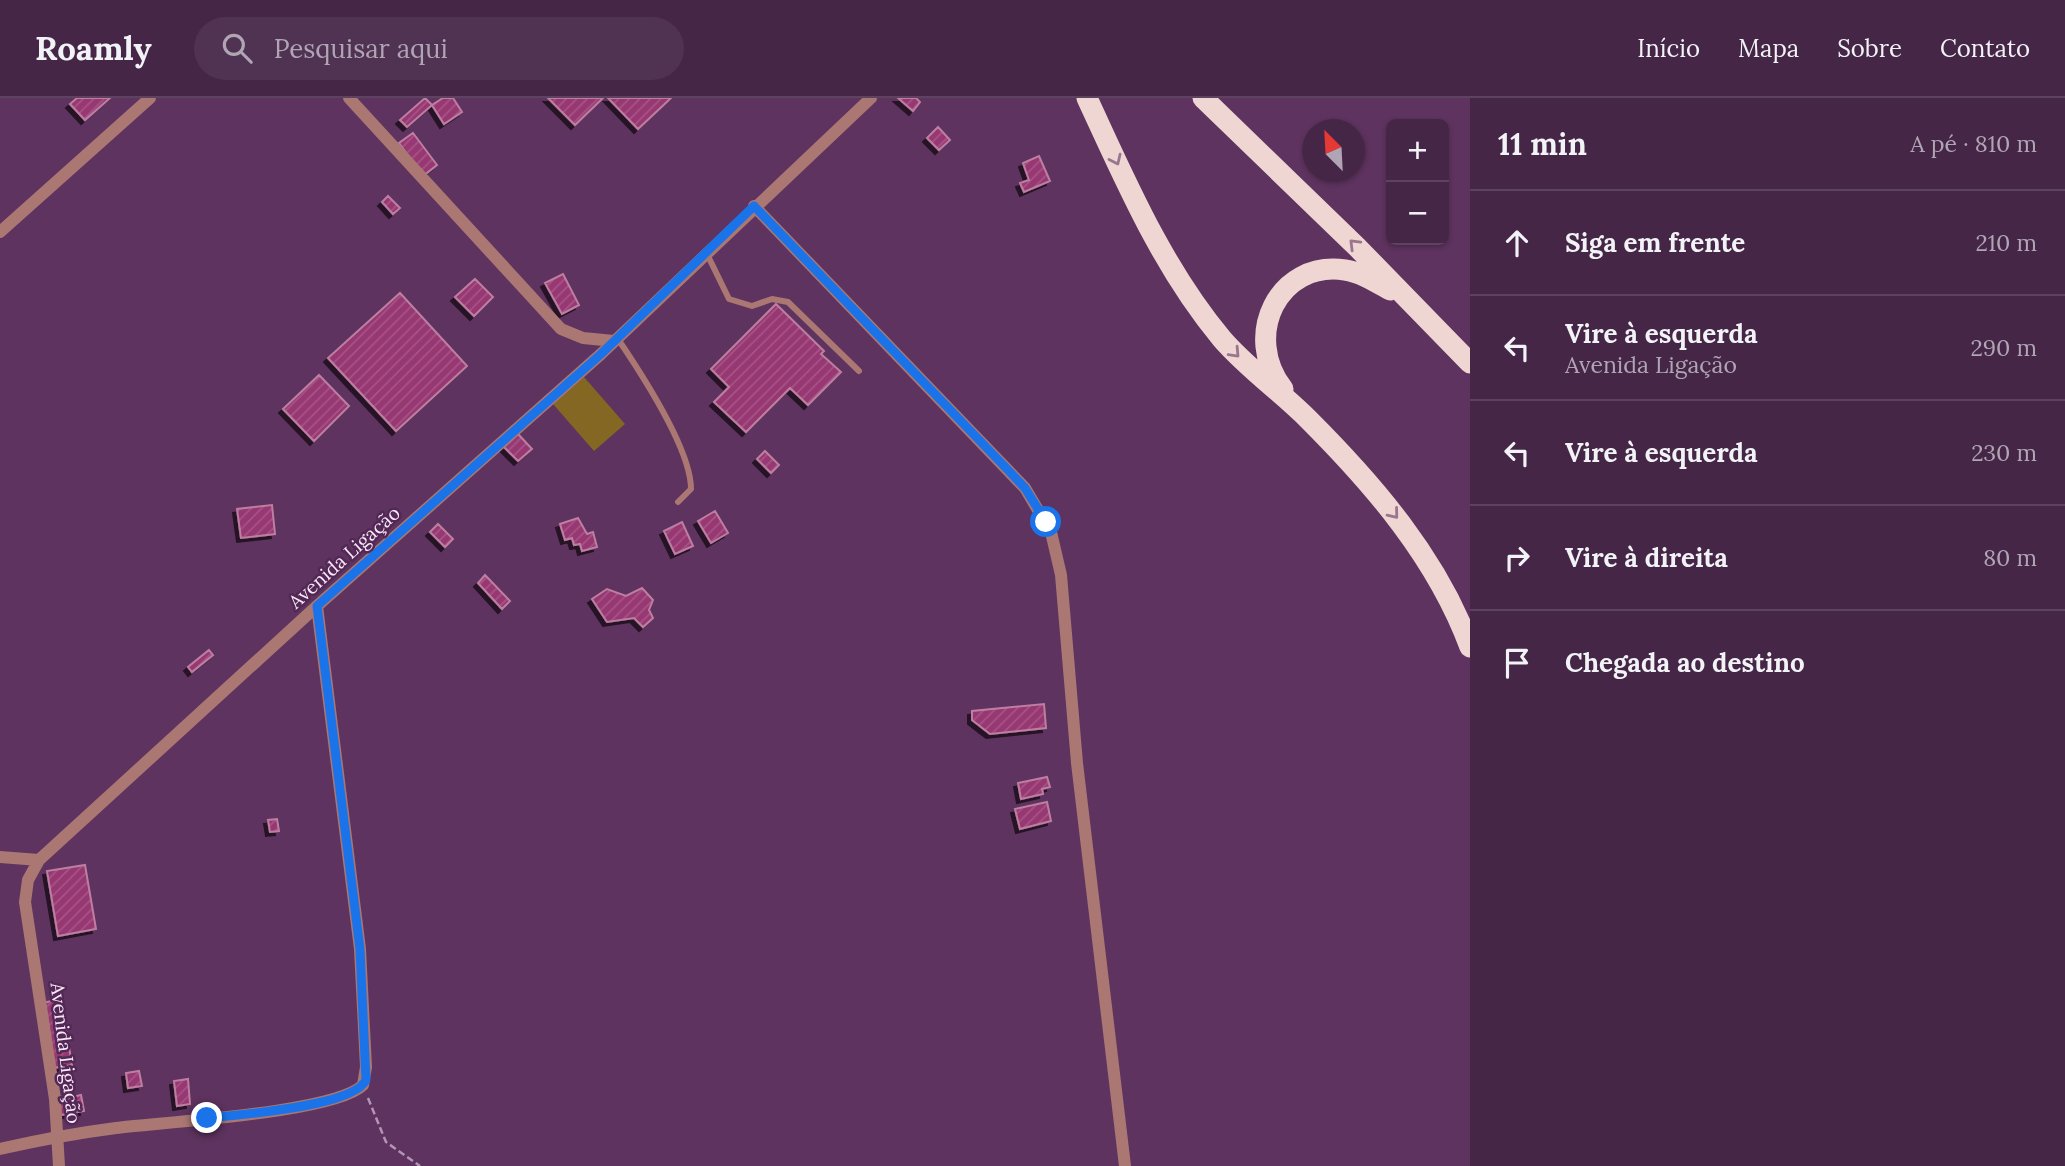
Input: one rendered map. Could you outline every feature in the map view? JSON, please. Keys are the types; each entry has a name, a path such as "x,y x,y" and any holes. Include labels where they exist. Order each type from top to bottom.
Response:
{"highway":[{"path":"1087,98 1149,230 1184,288 1238,357 1306,417"},
{"path":"1203,98 1357,247 1470,363"},
{"path":"1404,297 1345,270 1306,276 1282,294 1267,319 1264,350 1274,376 1306,417 1409,533 1448,597 1470,647"}],"street":[{"path":"0,232 149,98"},
{"path":"349,98 561,329 583,338 615,339"},
{"name":"Avenida Ligação","path":"59,1166 55,1098 25,902 28,880 39,860 615,339 870,98"},
{"path":"754,206 1025,488 1051,532 1061,575 1077,763 1125,1166"},
{"path":"0,1149 57,1136 286,1109 353,1092 363,1085 366,1074 360,949 317,606"},
{"path":"0,857 39,860"}],"lane":[{"path":"706,252 729,299 752,306 772,299 788,302 859,370"},
{"path":"615,339 684,456 691,478 691,489 678,502"}],"path":[{"path":"353,1092 366,1095 386,1142 420,1166"}],"shaded area":[{"path":"584,377 625,424 594,451 553,404"}],"building":[{"path":"77,98 110,98 85,120 70,104"},
{"path":"425,98 432,105 407,127 400,120"},
{"path":"443,98 453,98 462,112 444,124 432,105"},
{"path":"548,98 603,98 575,125"},
{"path":"608,98 671,98 638,129"},
{"path":"898,98 916,98 920,102 913,111"},
{"path":"938,127 950,140 939,150 927,138"},
{"path":"413,133 437,165 423,176 399,143"},
{"path":"1039,156 1050,181 1024,192 1020,183 1029,180 1023,163"},
{"path":"388,196 400,208 393,214 382,202"},
{"path":"563,274 579,305 562,314 545,283"},
{"path":"475,279 493,297 474,316 455,297"},
{"path":"400,293 467,366 396,431 328,358"},
{"path":"776,304 824,351 821,354 841,372 808,405 790,388 746,432 714,402 729,387 711,369"},
{"path":"319,375 349,406 314,441 283,409"},
{"path":"518,434 532,449 518,461 504,447"},
{"path":"765,451 779,465 771,473 757,459"},
{"path":"272,505 275,534 241,538 237,509"},
{"path":"715,511 728,533 711,543 698,521"},
{"path":"578,518 587,534 593,532 597,547 582,551 580,544 574,545 572,538 565,540 560,524"},
{"path":"682,522 693,546 675,554 664,531"},
{"path":"438,524 453,539 445,547 430,532"},
{"path":"485,575 510,601 502,609 478,583"},
{"path":"642,588 653,600 649,610 653,618 643,627 634,618 607,622 592,599 607,589 626,596"},
{"path":"209,650 213,655 192,672 188,667"},
{"path":"1044,704 1046,728 990,734 972,720 972,711"},
{"path":"1047,777 1050,787 1042,789 1043,794 1021,799 1018,783"},
{"path":"1047,802 1051,821 1020,829 1015,809"},
{"path":"277,819 279,831 270,832 268,820"},
{"path":"85,865 96,929 58,936 47,871"},
{"path":"61,999 72,1065 53,1068 42,1003"},
{"path":"139,1071 142,1086 128,1088 126,1073"},
{"path":"188,1079 190,1104 177,1106 174,1081"},
{"path":"81,1095 84,1111 61,1115 58,1100"}],"route":[{"path":"207,1118 247,1115 321,1101 360,1089 366,1080 360,949 317,606 601,354 754,206 1025,488 1046,522"}]}
